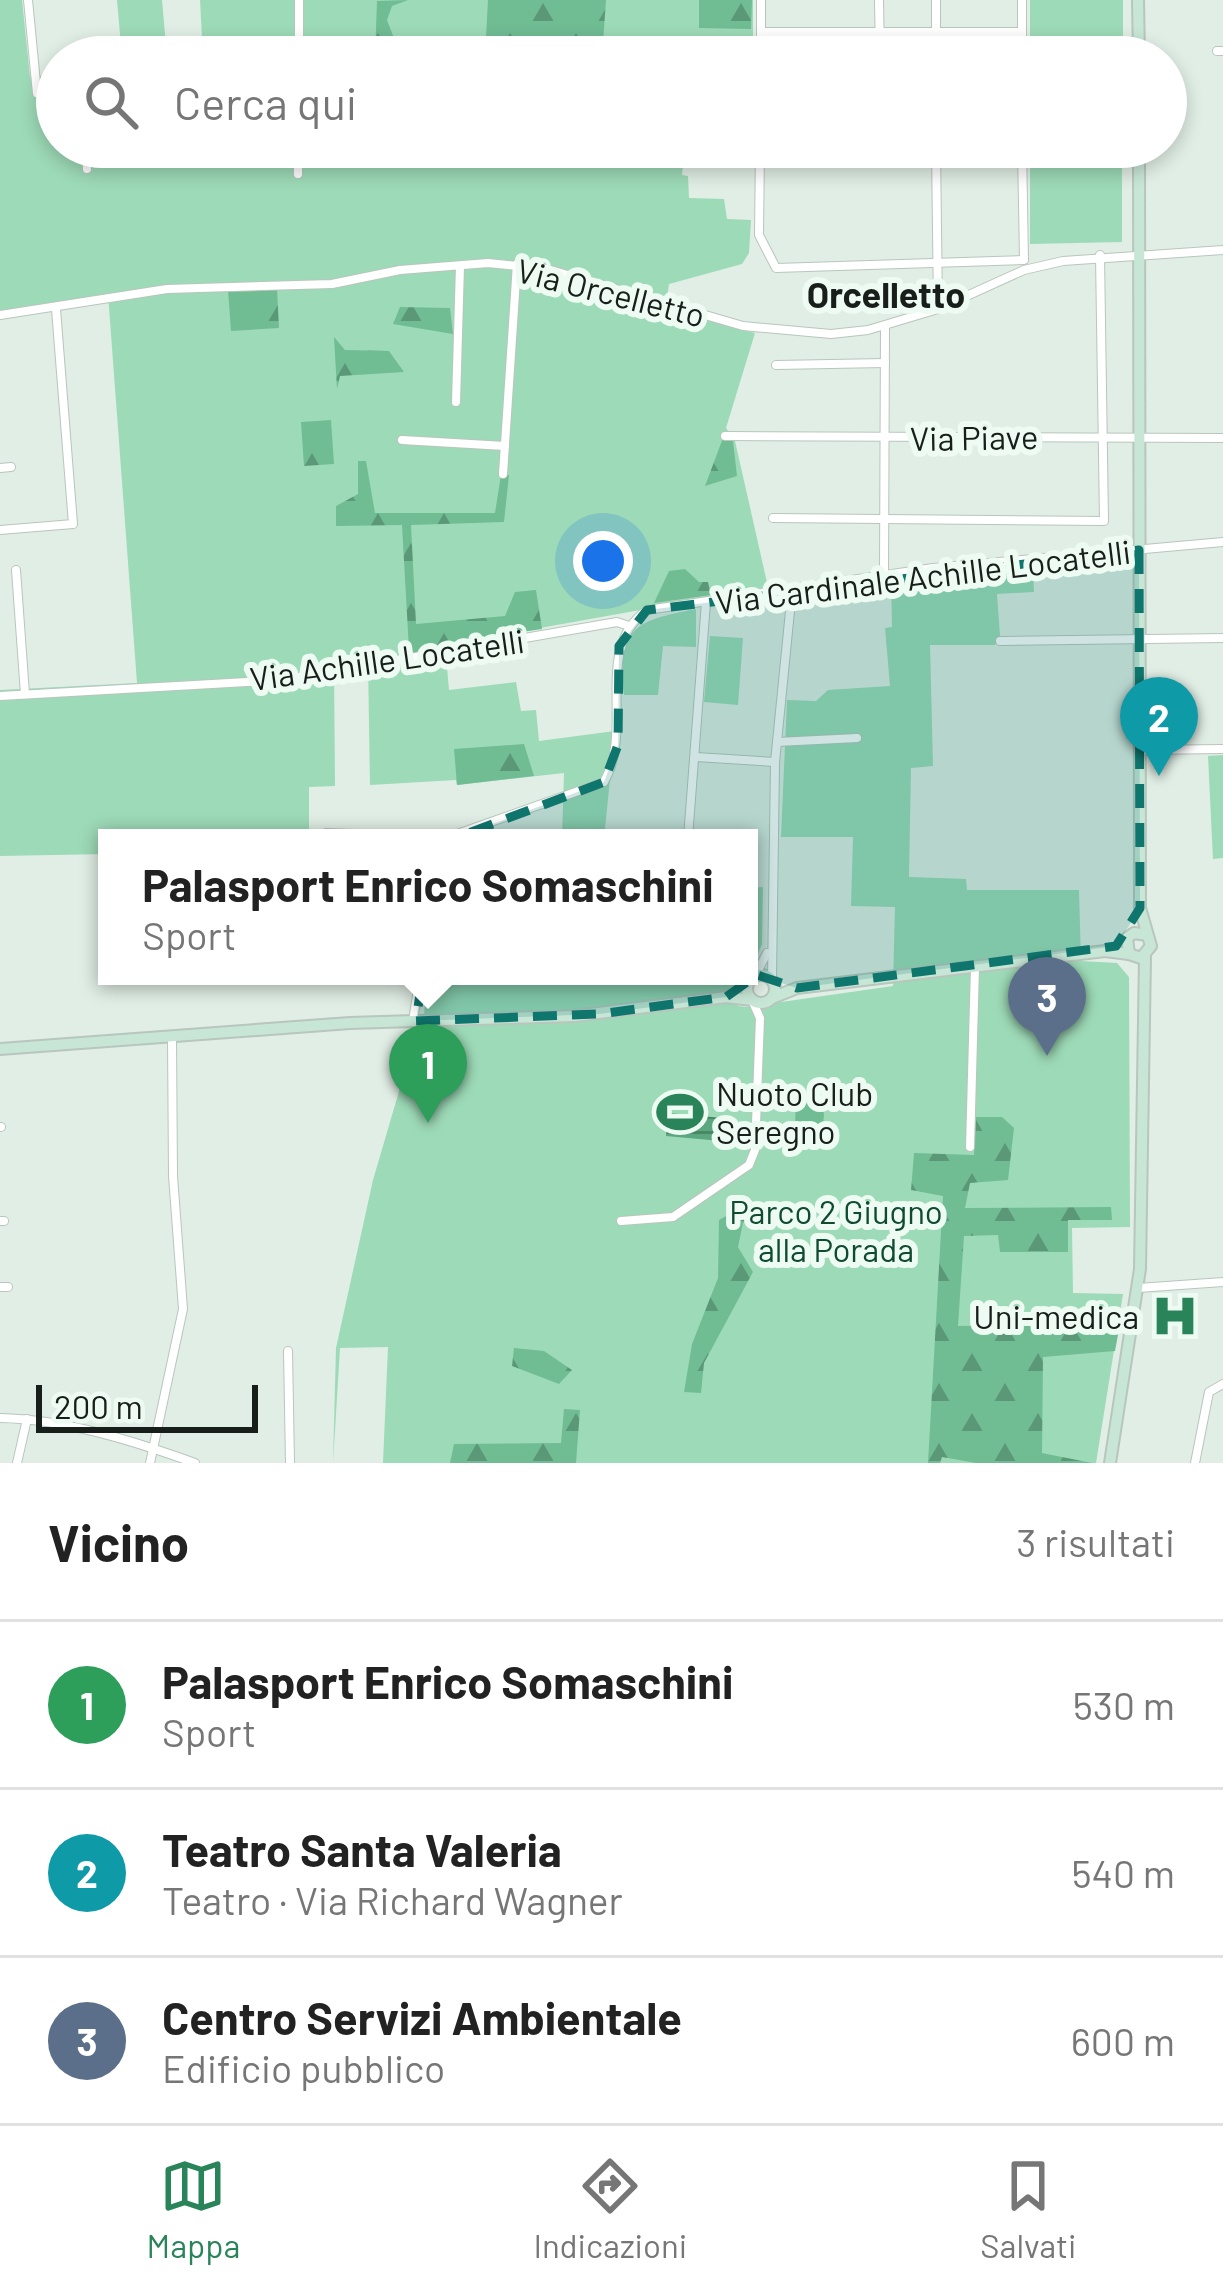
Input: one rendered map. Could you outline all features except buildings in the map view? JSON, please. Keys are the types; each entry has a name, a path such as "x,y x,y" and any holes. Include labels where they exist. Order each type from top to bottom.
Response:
{"street":[{"path":"28,0 36,83"},
{"path":"298,36 299,0"},
{"path":"761,0 761,36"},
{"path":"879,0 879,36"},
{"path":"936,0 936,36"},
{"path":"1022,0 1022,36"},
{"path":"1138,0 1138,36"},
{"path":"761,32 1022,32"},
{"path":"298,168 298,174"},
{"path":"760,168 759,235 776,268 1024,265 1022,168"},
{"path":"936,168 938,309"},
{"path":"1110,1463 1138,1288 1142,948 1139,168"},
{"name":"Via Orcelletto","path":"0,315 167,290 332,284 460,265 517,264 743,326 831,334 885,326 938,309 1024,265 1100,255 1223,250"},
{"path":"772,518 1104,521 1100,255"},
{"path":"503,473 517,264"},
{"path":"456,402 460,265"},
{"path":"0,530 73,524 56,309"},
{"path":"884,574 885,326"},
{"path":"776,365 886,362"},
{"name":"Via Piave","path":"724,436 1223,439"},
{"path":"402,440 505,446"},
{"name":"Via Cardinale Achille Locatelli","path":"629,626 647,610 884,574 1223,542"},
{"path":"16,570 25,694"},
{"path":"760,1018 771,999 773,980 768,952 775,762 792,591"},
{"path":"689,829 706,602"},
{"name":"Via Achille Locatelli","path":"0,696 283,680 617,622 629,626"},
{"path":"469,829 604,782 619,746 617,657 629,626"},
{"path":"1000,641 1223,638"},
{"path":"777,742 857,738"},
{"path":"1140,750 1223,749"},
{"path":"696,758 775,762"},
{"path":"1105,951 1129,936 1140,908"},
{"path":"1129,936 1142,948"},
{"path":"1129,936 1142,948"},
{"path":"0,1049 172,1034 575,1016 726,998 771,999 797,988 1142,948"},
{"path":"758,968 768,952"},
{"path":"970,1147 975,967"},
{"path":"758,979 797,988"},
{"path":"415,1021 419,985"},
{"path":"726,998 743,985"},
{"path":"643,1232 748,1165 755,1150 760,1018 752,985"},
{"path":"149,1463 184,1306 172,1176 172,1034"},
{"path":"621,1221 667,1220"},
{"path":"1138,1288 1223,1282"},
{"path":"288,1351 290,1463"},
{"path":"1195,1463 1218,1386"},
{"path":"0,1418 26,1419 151,1447 195,1463"},
{"path":"17,1463 26,1419"}],"highlighted area":[{"path":"1139,550 1140,908 1116,946 797,988 757,975 726,997 599,1014 416,1021 442,843 604,782 618,745 619,646 647,610"}],"green space":[{"path":"0,0 22,0 30,77 36,76 36,168 683,168 689,198 724,199 727,219 751,220 749,253 742,264 669,284 666,304 671,310 755,333 726,428 735,441 768,587 445,645 449,690 516,682 521,711 536,710 539,741 615,731 605,829 562,829 564,773 457,785 456,780 370,785 368,660 334,667 335,786 309,787 309,829 98,829 98,854 0,856 0,690 137,683 108,294 0,311"},
{"path":"117,0 162,0 165,36 120,36"},
{"path":"200,0 753,0 753,36 202,36"},
{"path":"408,0 392,6 387,20 393,36 376,36 377,1"},
{"path":"488,0 606,0 603,36 486,36"},
{"path":"699,0 752,0 751,29 699,28"},
{"path":"1030,0 1123,0 1123,36 1030,36"},
{"path":"1030,168 1122,168 1122,242 1030,244"},
{"path":"277,288 279,328 231,331 228,290"},
{"path":"400,307 450,308 453,334 393,324"},
{"path":"334,337 345,350 389,351 404,372 340,376 337,389"},
{"path":"331,420 334,464 304,466 301,422"},
{"path":"723,438 733,441 737,476 705,486"},
{"path":"358,461 366,461 375,513 495,513 501,475 509,475 504,522 411,525 416,624 505,616 515,592 536,590 542,629 445,643 445,651 369,664 409,650 402,525 336,526 336,506 358,494"},
{"path":"685,569 699,582 708,582 711,595 654,603 669,571"},
{"name":"Parco 2 Giugno alla Porada","path":"1033,571 1034,592 997,594 1000,636 995,645 930,645 933,766 911,768 909,877 966,879 967,890 1079,890 1081,961 1117,963 1129,977 1130,1227 1072,1228 1073,1293 1123,1294 1096,1463 383,1463 388,1347 340,1348 333,1463 336,1348 373,1180 417,1030 423,1028 426,985 736,985 738,1006 746,1007 893,986 895,907 851,906 853,837 781,837 787,700 816,701 828,690 890,686 885,628 892,627 891,579"},
{"path":"696,609 696,647 663,646 658,695 624,695 624,655 634,631 657,618"},
{"path":"710,636 743,638 738,705 704,702"},
{"path":"524,744 534,776 457,785 454,749"},
{"path":"1223,755 1223,858 1213,859 1208,756"},
{"path":"758,887 763,887 758,953"},
{"path":"796,1095 808,1095 824,1113 823,1130 795,1130"},
{"path":"976,1117 1002,1117 1014,1128 1008,1180 970,1183 965,1208 1111,1207 1112,1220 1068,1220 1068,1252 1000,1252 998,1235 964,1236 958,1326 1120,1324 1115,1351 1043,1357 1042,1453 1092,1463 976,1463 942,1457 940,1463 928,1463 943,1196 911,1190 914,1153 974,1155"},
{"path":"754,1201 761,1209 743,1223 738,1247 753,1272 704,1363 701,1393 684,1392 692,1344 718,1278 719,1220"},
{"path":"514,1348 544,1351 572,1370 559,1384 512,1366"},
{"path":"564,1409 580,1410 576,1463 450,1463 454,1444 561,1443"}],"shaded area":[{"path":"668,1113 723,1118 721,1141 666,1136"}],"place":[{"name":"Teatro Santa Valeria","path":"1159,776"},
{"name":"Centro Servizi Ambientale","path":"1047,1056"},
{"name":"Nuoto Club Seregno","path":"680,1112"},
{"name":"Palasport Enrico Somaschini","path":"428,1123"},
{"name":"Uni-medica","path":"1175,1316"}],"district":[{"name":"Orcelletto","path":"886,293"}]}
